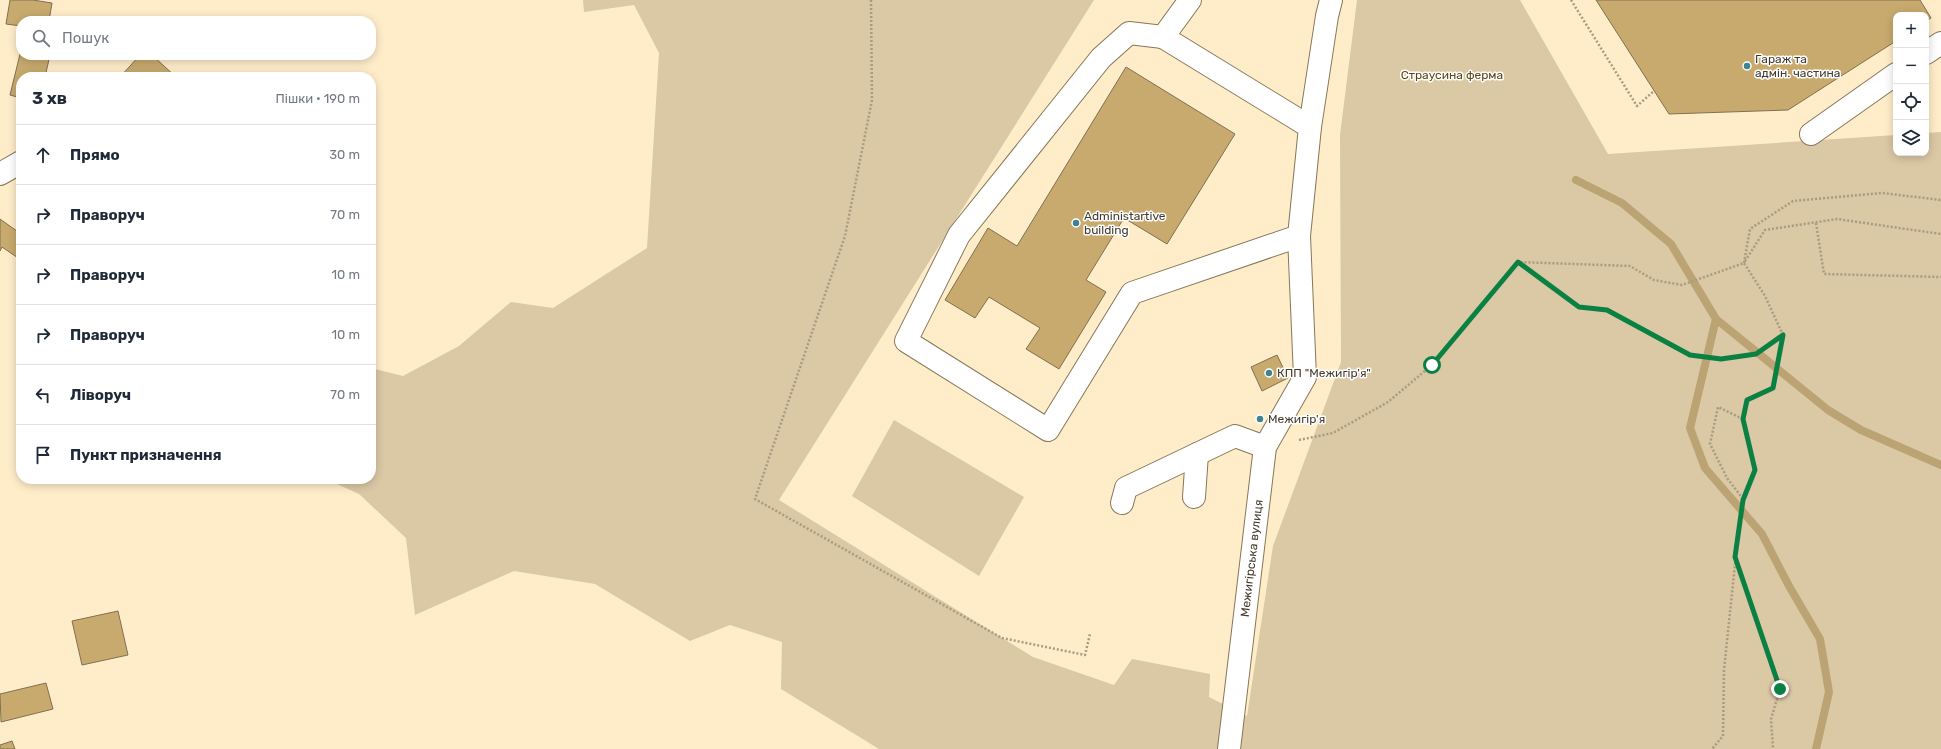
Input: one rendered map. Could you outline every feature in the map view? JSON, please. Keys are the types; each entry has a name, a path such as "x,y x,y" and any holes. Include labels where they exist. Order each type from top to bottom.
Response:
{"street":[{"path":"1163,36 1190,0"},
{"path":"1310,127 1163,36 1129,33 1101,58 959,235 906,341 1048,430 1132,292 1299,236 1310,127 1327,16 1331,0"},
{"path":"1929,51 1941,43"},
{"path":"1811,134 1893,76"},
{"path":"0,174 16,165"},
{"name":"Межигірська вулиця","path":"1229,749 1265,447 1305,377 1299,236"},
{"path":"1122,503 1126,488 1235,436 1265,447"},
{"path":"1194,497 1197,454"}],"path":[{"path":"871,0 872,100 845,236 755,499 1002,638 1085,655 1090,634"},
{"path":"1571,0 1637,106 1654,91"},
{"path":"1712,749 1723,736 1724,670 1735,557 1743,500 1755,470 1743,419 1747,400 1773,388 1783,335 1765,296 1744,263 1750,229 1793,201 1882,193 1941,200"},
{"path":"1518,262 1630,266 1654,280 1682,285 1744,263 1765,230 1837,219 1941,234"},
{"path":"1816,223 1824,274 1941,277"},
{"path":"1518,262 1579,307 1607,310 1690,355 1721,359 1756,354 1783,335"},
{"path":"1333,433 1388,402 1432,365 1518,262"},
{"path":"1743,419 1718,407 1710,444 1727,478 1743,500"},
{"path":"1735,557 1780,689 1771,719 1773,749"}],"green space":[{"name":"Страусина ферма","path":"583,0 1094,0 779,500 1033,657 1114,685 1132,659 1210,674 1209,697 1247,716 1273,546 1341,362 1340,135 1357,0 1520,0 1608,154 1893,135 1893,156 1929,156 1929,133 1941,132 1941,749 879,749 781,689 782,642 730,625 690,641 595,584 514,571 415,615 406,538 359,494 337,484 376,484 376,369 403,376 459,346 511,302 553,308 647,248 659,53 634,5 584,12"},
{"path":"894,420 1024,497 979,576 852,496"}],"building":[{"path":"10,0 33,0 52,3 50,16 16,16 16,25 6,24"},
{"name":"Гараж та адмін. частина","path":"1596,0 1920,0 1927,12 1893,12 1893,43 1788,110 1669,114"},
{"path":"19,60 49,60 46,72 16,72 16,97 10,95"},
{"path":"135,60 157,60 171,72 125,72"},
{"name":"Administartive building","path":"1126,67 1235,134 1167,244 1124,218 1086,280 1106,292 1059,369 1026,349 1040,328 989,297 975,318 945,300 988,228 1017,246"},
{"path":"0,219 16,230 16,257 2,247 0,251"},
{"name":"КПП \"Межигір'я\"","path":"1277,355 1288,378 1262,391 1251,367"},
{"path":"118,611 128,655 82,665 72,621"},
{"path":"46,683 53,709 1,722 0,694"},
{"path":"12,741 15,749 0,749 0,745"}],"waterway":[{"path":"1576,180 1622,203 1671,244 1716,319 1828,410 1861,430 1941,465"},
{"path":"1716,319 1690,428 1705,468 1762,534 1789,586 1820,639 1829,692 1816,749"}],"place":[{"name":"Гараж та адмін. частина","path":"1747,66"},
{"name":"Administartive building","path":"1076,223"},
{"name":"КПП \"Межигір'я\"","path":"1269,373"},
{"name":"Межигір'я","path":"1260,419"}],"route":[{"path":"1432,365 1518,262 1579,307 1607,310 1690,355 1721,359 1756,354 1783,335 1773,388 1747,400 1743,419 1755,470 1743,500 1735,557 1780,689"}]}
